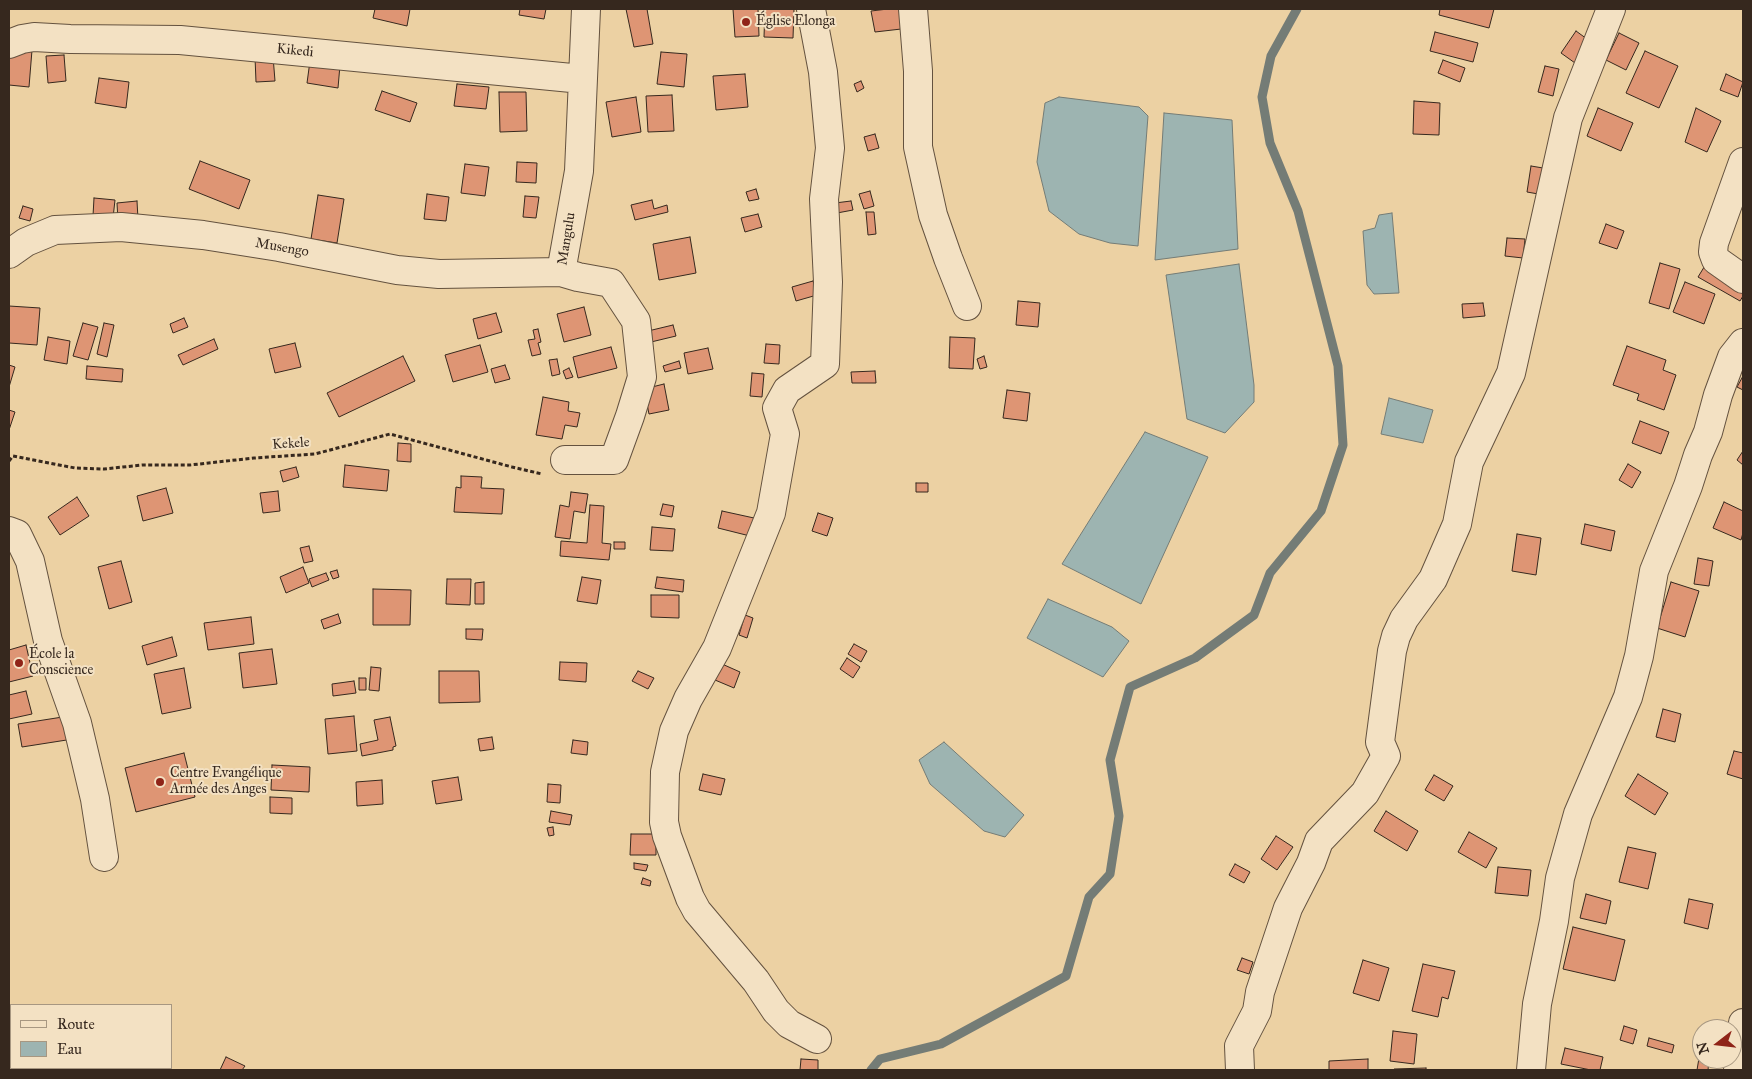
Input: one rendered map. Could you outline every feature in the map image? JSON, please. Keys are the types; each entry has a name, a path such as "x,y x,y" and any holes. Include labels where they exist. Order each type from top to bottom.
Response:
{"street":[{"name":"Mangulu","path":"565,460 614,460 642,377 636,321 612,283 578,278 561,272 579,171 586,9"},
{"path":"811,9 823,72 830,148 824,199 828,282 825,364 788,390 777,408 785,434 771,513 717,648 688,698 674,731 665,772 664,822 667,836 690,898 697,910 756,981 776,1011 789,1024 817,1039"},
{"path":"913,9 918,71 918,147 934,215 967,306"},
{"path":"1240,1070 1238,1046 1258,1011 1260,992 1286,916 1319,841 1366,793 1386,756 1380,742 1392,651 1396,636 1404,619 1433,579 1440,563 1457,524 1469,462 1511,373 1568,118 1611,9"},
{"name":"Kikedi","path":"9,44 22,39 34,38 180,40 582,79"},
{"path":"1743,162 1714,243 1713,252 1716,260 1743,279"},
{"name":"Musengo","path":"9,254 26,242 55,230 121,227 204,235 279,246 397,270 439,274 561,272"},
{"path":"1531,1070 1537,1004 1554,921 1560,878 1578,814 1628,697 1639,656 1654,571 1708,432 1718,395 1732,357 1743,343"},
{"path":"9,532 17,534 30,561 48,640 77,723 95,799 104,856"},
{"path":"1738,1070 1743,1024"}],"path":[{"name":"Kekele","path":"9,461 13,456 75,468 104,469 142,465 190,465 315,454 390,434 549,475 565,460"}],"water":[{"path":"1059,97 1139,107 1148,116 1138,246 1110,243 1079,234 1049,211 1037,162 1045,103"},
{"path":"1164,113 1232,120 1238,249 1155,260"},
{"path":"1392,213 1399,293 1374,294 1367,285 1363,231 1375,228 1379,215"},
{"path":"1239,264 1254,385 1254,402 1225,433 1187,419 1166,275"},
{"path":"1389,398 1433,410 1423,443 1381,434"},
{"path":"1145,432 1208,457 1141,604 1062,564"},
{"path":"1048,599 1112,627 1129,641 1103,677 1027,638"},
{"path":"944,742 1024,815 1005,837 984,831 930,784 919,760"}],"building":[{"path":"375,9 410,9 407,26 373,18"},
{"path":"520,9 546,9 544,19 519,15"},
{"path":"626,9 647,9 653,44 634,47"},
{"name":"Église Elonga","path":"733,9 758,9 759,36 735,37"},
{"path":"765,9 794,9 793,38 764,37"},
{"path":"910,9 910,28 875,32 871,11"},
{"path":"1440,9 1494,9 1489,28 1439,15"},
{"path":"1576,31 1587,39 1575,63 1561,53"},
{"path":"1435,32 1478,43 1473,62 1430,51"},
{"path":"1619,33 1639,43 1626,70 1606,60"},
{"path":"9,47 32,50 29,87 9,85"},
{"path":"1645,51 1678,66 1659,108 1626,93"},
{"path":"661,52 687,54 684,87 657,84"},
{"path":"64,55 66,81 48,83 46,56"},
{"path":"273,56 275,81 256,82 255,57"},
{"path":"1443,60 1465,68 1460,82 1438,73"},
{"path":"310,61 340,65 338,88 307,83"},
{"path":"1545,66 1559,69 1553,96 1538,92"},
{"path":"745,74 748,107 716,110 713,76"},
{"path":"1726,74 1743,82 1738,97 1720,90"},
{"path":"99,78 129,82 126,108 95,103"},
{"path":"861,81 864,88 857,92 854,84"},
{"path":"457,84 489,87 486,109 454,106"},
{"path":"382,91 417,103 410,122 375,110"},
{"path":"499,92 526,92 527,131 500,132"},
{"path":"672,95 674,131 648,132 646,96"},
{"path":"636,97 641,132 612,137 606,102"},
{"path":"1414,101 1440,103 1439,135 1413,134"},
{"path":"1598,108 1633,123 1621,151 1587,136"},
{"path":"1696,108 1721,121 1707,152 1685,142"},
{"path":"875,134 879,148 868,151 864,137"},
{"path":"200,161 250,180 239,209 189,189"},
{"path":"517,162 537,163 536,183 516,182"},
{"path":"465,164 489,167 485,196 461,193"},
{"path":"1531,166 1549,169 1544,195 1527,192"},
{"path":"756,189 759,199 749,201 746,192"},
{"path":"870,191 874,206 864,209 859,194"},
{"path":"427,194 449,197 446,221 424,219"},
{"path":"318,195 344,199 337,243 311,239"},
{"path":"525,196 539,197 536,218 523,217"},
{"path":"94,198 115,200 113,218 93,216"},
{"path":"652,200 654,209 667,205 668,212 635,220 631,205"},
{"path":"137,201 138,219 118,221 117,203"},
{"path":"851,201 853,210 837,213 835,203"},
{"path":"23,206 33,209 30,221 19,218"},
{"path":"866,212 874,212 876,234 868,235"},
{"path":"758,214 762,227 745,232 741,218"},
{"path":"1606,224 1624,231 1617,249 1599,243"},
{"path":"690,237 696,273 659,280 653,244"},
{"path":"1507,238 1525,239 1523,258 1505,256"},
{"path":"1660,263 1680,269 1669,309 1649,303"},
{"path":"1706,264 1743,285 1743,296 1740,301 1698,277"},
{"path":"813,281 817,295 796,301 792,287"},
{"path":"1685,282 1715,294 1704,324 1673,312"},
{"path":"1018,301 1040,303 1038,327 1016,325"},
{"path":"1483,303 1485,316 1463,318 1462,304"},
{"path":"9,306 40,308 37,345 9,343"},
{"path":"584,307 591,335 564,342 557,314"},
{"path":"496,313 502,332 478,339 473,319"},
{"path":"184,318 188,327 173,333 170,324"},
{"path":"83,323 98,327 88,360 73,356"},
{"path":"104,323 114,325 107,357 97,354"},
{"path":"673,325 676,336 651,342 648,331"},
{"path":"538,329 541,342 538,343 541,354 532,356 528,340 535,339 533,330"},
{"path":"48,337 70,341 67,364 44,360"},
{"path":"950,337 975,338 973,369 949,368"},
{"path":"214,339 218,349 183,365 178,355"},
{"path":"295,343 301,367 275,373 269,349"},
{"path":"766,344 780,345 779,364 764,363"},
{"path":"480,345 488,372 453,382 445,355"},
{"path":"1627,346 1666,360 1663,370 1676,375 1664,410 1637,400 1639,394 1613,385"},
{"path":"611,347 617,368 578,378 573,357"},
{"path":"708,348 713,369 688,374 684,353"},
{"path":"403,356 415,381 339,417 327,393"},
{"path":"984,356 987,367 980,369 977,359"},
{"path":"557,359 560,374 552,376 549,360"},
{"path":"679,361 681,368 665,372 663,366"},
{"path":"9,365 15,367 9,387"},
{"path":"505,365 510,379 495,383 491,369"},
{"path":"87,366 123,369 122,382 86,379"},
{"path":"569,368 573,377 566,379 563,371"},
{"path":"875,371 876,383 852,383 851,372"},
{"path":"752,373 764,374 762,397 750,396"},
{"path":"1743,376 1743,390 1737,387"},
{"path":"664,384 669,410 649,414 644,389"},
{"path":"1007,390 1030,393 1027,421 1003,418"},
{"path":"543,397 569,402 568,411 580,413 577,427 565,425 562,439 536,435"},
{"path":"9,410 15,412 9,430"},
{"path":"1640,421 1669,432 1661,454 1632,443"},
{"path":"398,443 411,444 411,462 397,461"},
{"path":"1743,451 1743,465 1737,460"},
{"path":"1628,464 1641,472 1632,488 1619,480"},
{"path":"345,465 389,470 387,491 343,487"},
{"path":"296,467 299,477 283,482 280,471"},
{"path":"461,476 482,477 481,488 504,489 502,514 454,512 456,487 461,488"},
{"path":"916,483 928,483 928,492 916,492"},
{"path":"166,488 173,513 143,521 137,496"},
{"path":"278,491 280,511 263,513 260,493"},
{"path":"571,492 588,494 585,513 574,511 570,539 555,537 560,505 569,507"},
{"path":"77,497 89,516 60,535 48,517"},
{"path":"1724,502 1743,511 1743,533 1741,540 1713,528"},
{"path":"663,504 674,506 672,517 660,515"},
{"path":"590,505 604,506 602,543 611,544 609,560 560,556 561,541 587,543"},
{"path":"722,511 754,518 750,536 718,528"},
{"path":"818,513 833,518 827,536 812,531"},
{"path":"1585,524 1615,531 1611,551 1581,544"},
{"path":"652,527 675,529 673,551 650,550"},
{"path":"1517,534 1541,538 1536,575 1512,571"},
{"path":"614,542 625,542 625,549 614,549"},
{"path":"309,546 313,561 304,563 300,548"},
{"path":"1698,558 1713,561 1709,586 1694,584"},
{"path":"121,561 132,602 109,609 98,567"},
{"path":"303,567 309,583 286,593 280,577"},
{"path":"337,570 339,577 333,579 330,572"},
{"path":"326,573 329,580 312,587 309,579"},
{"path":"582,577 601,580 597,604 577,601"},
{"path":"657,577 684,580 683,592 655,588"},
{"path":"447,579 471,579 470,605 446,604"},
{"path":"484,582 484,604 475,604 475,583"},
{"path":"1671,582 1699,591 1685,637 1657,628"},
{"path":"373,589 411,590 410,625 373,625"},
{"path":"651,595 679,595 679,618 651,617"},
{"path":"338,614 341,623 324,629 321,620"},
{"path":"745,615 753,618 747,638 739,635"},
{"path":"251,617 254,644 208,650 204,623"},
{"path":"466,629 483,629 482,640 466,639"},
{"path":"172,637 177,656 147,665 142,646"},
{"path":"854,644 867,651 861,662 848,654"},
{"name":"École la Conscience","path":"26,645 33,676 9,682 9,650"},
{"path":"272,649 277,684 243,688 239,653"},
{"path":"847,658 860,667 853,678 840,669"},
{"path":"560,662 587,663 586,682 559,680"},
{"path":"722,664 740,672 734,688 715,680"},
{"path":"371,667 381,668 379,691 369,690"},
{"path":"184,668 191,708 162,714 154,674"},
{"path":"439,671 479,671 480,702 439,703"},
{"path":"638,671 654,678 648,689 632,681"},
{"path":"359,678 366,678 366,690 359,690"},
{"path":"354,681 356,693 333,696 332,684"},
{"path":"26,691 32,714 9,719 9,695"},
{"path":"1663,709 1681,714 1675,742 1656,737"},
{"path":"69,716 73,739 22,747 18,724"},
{"path":"354,716 357,751 328,754 325,719"},
{"path":"390,717 396,746 393,747 393,750 362,756 360,744 378,740 374,720"},
{"path":"492,737 494,749 480,751 478,739"},
{"path":"573,740 588,742 587,755 571,753"},
{"path":"1734,751 1743,753 1743,779 1727,774"},
{"name":"Centre Evangélique Armée des Anges","path":"184,753 195,797 136,812 125,768"},
{"path":"272,765 310,767 309,792 271,790"},
{"path":"703,774 725,779 721,795 699,790"},
{"path":"1638,774 1668,793 1655,815 1625,796"},
{"path":"1434,775 1453,786 1444,801 1425,790"},
{"path":"458,777 462,800 436,804 432,781"},
{"path":"382,780 383,804 357,806 356,782"},
{"path":"548,784 561,785 560,803 547,802"},
{"path":"270,797 292,798 292,814 270,813"},
{"path":"551,811 572,815 570,825 549,822"},
{"path":"1386,811 1418,831 1407,851 1374,831"},
{"path":"553,827 554,835 549,836 547,828"},
{"path":"1469,832 1497,848 1486,868 1458,852"},
{"path":"631,834 656,834 656,855 630,855"},
{"path":"1276,836 1293,847 1277,870 1261,859"},
{"path":"1628,847 1656,853 1648,889 1619,882"},
{"path":"634,863 648,865 646,871 634,869"},
{"path":"1235,864 1250,872 1244,883 1229,875"},
{"path":"1498,867 1531,870 1528,896 1495,893"},
{"path":"643,878 651,881 650,886 641,884"},
{"path":"1586,894 1611,901 1606,924 1580,918"},
{"path":"1689,899 1713,904 1708,929 1684,923"},
{"path":"1573,927 1625,940 1615,981 1563,969"},
{"path":"1242,958 1253,962 1249,974 1237,970"},
{"path":"1363,960 1389,968 1379,1001 1353,993"},
{"path":"1423,964 1455,971 1448,999 1442,997 1438,1017 1412,1011"},
{"path":"1624,1026 1637,1030 1633,1044 1620,1040"},
{"path":"1393,1031 1417,1034 1414,1064 1390,1061"},
{"path":"1649,1038 1674,1045 1672,1053 1647,1046"},
{"path":"1565,1048 1603,1057 1600,1070 1561,1064"},
{"path":"226,1057 245,1066 242,1070 220,1070"},
{"path":"801,1059 818,1060 818,1070 800,1070"},
{"path":"1368,1059 1368,1070 1329,1070 1329,1061"},
{"path":"1426,1068 1426,1070 1394,1070 1394,1069"}],"waterway":[{"path":"871,1070 880,1059 941,1044 1066,976 1089,897 1110,874 1119,816 1110,760 1130,687 1195,658 1254,615 1270,573 1321,511 1343,445 1338,366 1298,211 1270,143 1262,97 1271,56 1297,9"}],"place":[{"name":"Église Elonga","path":"746,22"},
{"name":"École la Conscience","path":"19,663"},
{"name":"Centre Evangélique Armée des Anges","path":"160,782"}]}
